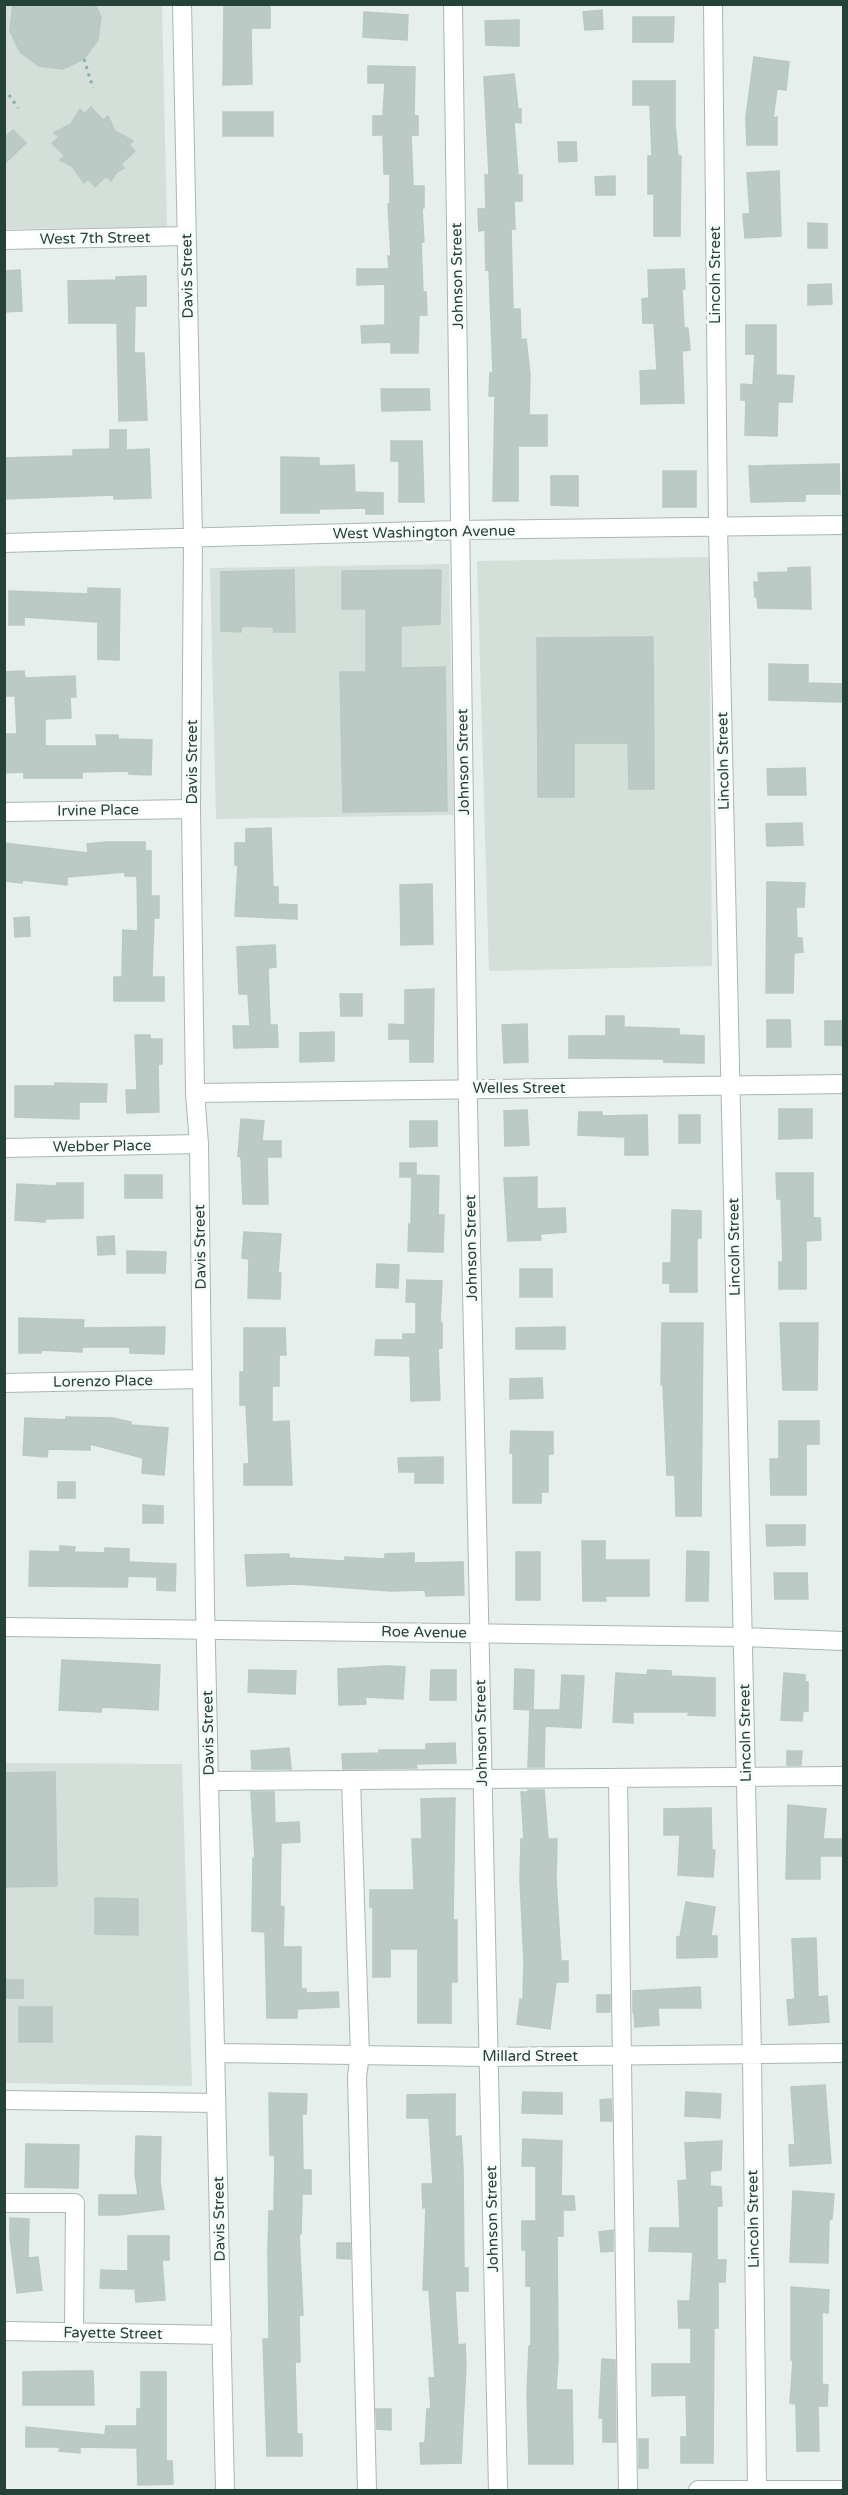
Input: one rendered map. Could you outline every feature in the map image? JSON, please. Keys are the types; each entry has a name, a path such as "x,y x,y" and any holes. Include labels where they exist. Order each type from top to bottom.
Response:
{"street":[{"name":"Davis Street","path":"182,4 193,539 191,809 195,1093 199,1143 205,1629 225,2490"},
{"name":"Johnson Street","path":"453,4 468,1088 498,2490"},
{"name":"Lincoln Street","path":"713,4 717,527 752,2054 757,2490"},
{"name":"West 7th Street","path":"4,240 186,236"},
{"name":"West Washington Avenue","path":"4,543 460,530 843,525"},
{"name":"Irvine Place","path":"4,812 191,809"},
{"name":"Welles Street","path":"195,1093 843,1084"},
{"name":"Webber Place","path":"4,1148 199,1143"},
{"name":"Lorenzo Place","path":"4,1383 201,1379"},
{"name":"Roe Avenue","path":"4,1627 742,1636 843,1641"},
{"path":"209,1781 843,1776"},
{"path":"618,1778 628,2490"},
{"path":"351,1780 360,2055 357,2076 367,2490"},
{"name":"Millard Street","path":"216,2053 489,2057 843,2053"},
{"path":"4,2100 216,2103"},
{"path":"4,2203 75,2203 74,2332"},
{"name":"Fayette Street","path":"4,2331 222,2335"},
{"path":"698,2490 842,2490"}],"path":[{"path":"84,59 93,88"},
{"path":"9,94 18,108"}],"shaded area":[{"path":"4,5 162,5 167,227 5,229"},
{"path":"709,557 712,966 489,971 477,561"},
{"path":"449,564 454,815 216,819 210,568"},
{"path":"5,1763 182,1764 192,2086 5,2083"}],"building":[{"path":"13,4 95,4 101,17 98,40 84,59 63,69 39,66 20,52 10,31"},
{"path":"224,4 270,4 270,28 251,28 252,84 223,85"},
{"path":"602,10 603,29 585,30 583,12"},
{"path":"364,12 408,15 407,40 363,37"},
{"path":"633,17 674,17 673,42 633,42"},
{"path":"519,20 519,46 486,45 485,21"},
{"path":"754,57 789,62 786,90 777,89 773,118 777,117 777,145 747,145 746,117"},
{"path":"368,66 415,67 414,116 418,116 418,135 411,135 413,186 424,186 424,208 422,208 424,242 421,242 423,292 426,292 427,315 419,315 418,353 391,353 391,342 362,343 361,326 385,325 385,284 357,285 357,269 389,269 388,256 391,256 388,204 390,204 390,174 384,174 383,135 373,135 373,116 383,116 385,83 368,83"},
{"path":"514,74 518,109 521,109 521,123 514,122 518,175 522,175 522,201 514,201 515,229 511,229 513,309 520,309 521,340 526,339 530,374 529,415 547,415 547,446 518,446 518,501 493,501 495,396 489,396 490,373 493,373 489,269 486,270 485,230 479,231 478,209 486,209 485,175 489,175 484,77"},
{"path":"633,81 675,81 675,124 678,156 681,156 680,236 654,236 654,194 648,194 648,156 652,156 650,105 633,105"},
{"path":"91,107 103,120 108,116 115,131 133,141 129,145 135,151 121,164 124,168 117,172 111,181 106,176 95,187 88,179 84,183 72,166 60,160 65,156 52,143 59,137 54,133 71,124 80,109 84,114"},
{"path":"223,112 273,112 273,136 223,136"},
{"path":"13,130 26,143 4,164 4,138"},
{"path":"558,142 576,142 577,161 559,162"},
{"path":"779,171 781,236 745,238 743,214 750,214 747,173"},
{"path":"615,176 615,195 596,195 595,177"},
{"path":"808,223 827,224 827,248 808,248"},
{"path":"684,269 685,289 682,289 684,328 688,328 690,350 682,351 684,403 641,404 640,371 657,370 654,323 643,323 642,299 649,298 648,270"},
{"path":"20,270 22,311 4,312 4,271"},
{"path":"146,276 146,306 135,306 134,353 144,353 147,420 119,421 117,323 69,323 68,281 116,280 116,277"},
{"path":"831,284 832,304 808,305 808,285"},
{"path":"746,325 776,325 776,375 794,376 792,402 778,402 777,436 745,435 746,400 741,400 741,384 753,385 755,354 746,354"},
{"path":"381,389 429,389 430,410 382,411"},
{"path":"110,430 126,430 126,450 149,449 151,498 114,499 114,495 4,499 4,458 73,456 73,450 110,449"},
{"path":"391,441 422,441 424,502 399,502 399,461 391,461"},
{"path":"281,457 319,458 319,466 354,465 355,492 383,493 383,514 366,514 366,508 319,509 319,513 281,513"},
{"path":"839,464 840,494 805,494 805,501 751,502 749,466"},
{"path":"663,471 696,471 696,507 663,507"},
{"path":"551,476 578,476 578,506 551,505"},
{"path":"810,567 811,609 758,608 754,582 759,582 758,573 788,572 788,568"},
{"path":"294,570 295,632 274,632 273,627 242,626 241,632 221,631 221,572"},
{"path":"441,570 440,624 401,626 401,668 445,667 447,811 343,812 340,672 366,672 366,609 342,609 342,571"},
{"path":"88,588 120,589 119,660 98,659 98,622 24,617 24,625 9,625 9,591 88,594"},
{"path":"653,637 654,789 629,789 628,743 574,743 574,797 538,797 537,638"},
{"path":"769,664 808,665 808,683 843,684 843,702 769,700"},
{"path":"24,671 25,678 75,676 76,697 70,697 71,718 45,719 45,746 97,746 96,735 118,735 118,739 152,740 151,775 129,774 129,771 82,772 82,778 24,778 24,772 4,773 4,734 17,734 15,696 5,696 5,672"},
{"path":"805,768 806,795 768,795 767,769"},
{"path":"802,823 803,845 767,846 766,824"},
{"path":"271,828 273,887 278,887 278,904 297,905 297,919 235,916 238,865 235,865 235,843 246,843 246,829"},
{"path":"145,842 145,851 151,851 151,896 159,896 159,918 154,918 152,977 164,977 164,1001 114,1001 114,977 122,977 123,930 138,931 137,876 125,876 125,872 67,877 67,885 22,880 22,883 4,881 4,843 88,853 87,844"},
{"path":"767,882 805,883 804,907 796,907 797,938 802,938 803,952 794,953 793,993 766,993"},
{"path":"432,884 433,944 401,945 400,885"},
{"path":"29,917 30,936 15,937 14,918"},
{"path":"275,945 276,967 268,968 270,1025 277,1025 278,1047 234,1048 233,1026 250,1026 248,994 239,994 237,947"},
{"path":"434,989 433,1062 410,1062 410,1039 389,1039 389,1024 405,1025 405,990"},
{"path":"340,994 362,994 362,1016 341,1016"},
{"path":"606,1016 624,1016 624,1027 679,1029 679,1035 704,1036 704,1063 664,1062 664,1059 569,1058 569,1036 606,1036"},
{"path":"767,1020 790,1020 791,1047 767,1047"},
{"path":"825,1021 843,1021 843,1045 825,1045"},
{"path":"527,1024 528,1062 504,1063 502,1025"},
{"path":"334,1032 334,1061 300,1062 300,1033"},
{"path":"135,1035 150,1035 150,1039 162,1039 162,1064 158,1064 159,1112 127,1113 126,1090 137,1090"},
{"path":"55,1083 107,1084 106,1102 79,1102 79,1119 15,1117 15,1086 55,1086"},
{"path":"779,1109 812,1109 812,1138 779,1139"},
{"path":"527,1110 529,1145 505,1146 504,1111"},
{"path":"579,1112 602,1112 602,1116 647,1115 648,1155 625,1155 625,1137 578,1135"},
{"path":"679,1115 700,1115 700,1143 679,1143"},
{"path":"241,1119 264,1121 262,1141 281,1141 281,1157 267,1157 268,1204 243,1204 241,1157 238,1156"},
{"path":"410,1121 437,1121 437,1146 410,1147"},
{"path":"400,1163 416,1163 416,1175 439,1176 438,1215 444,1215 443,1252 408,1251 412,1177 400,1177"},
{"path":"776,1173 813,1173 813,1218 820,1218 821,1240 806,1241 806,1289 779,1289 779,1262 783,1262 781,1199 777,1199"},
{"path":"125,1175 162,1175 162,1198 125,1198"},
{"path":"537,1177 537,1209 565,1208 566,1232 540,1234 541,1240 508,1241 504,1178"},
{"path":"57,1183 83,1183 83,1218 45,1219 45,1222 15,1220 17,1184 57,1186"},
{"path":"672,1210 701,1211 701,1238 697,1238 697,1292 670,1292 670,1283 663,1283 663,1263 671,1263"},
{"path":"244,1232 281,1234 278,1273 281,1273 280,1299 248,1298 249,1259 242,1258"},
{"path":"114,1236 115,1254 98,1255 97,1237"},
{"path":"127,1251 166,1252 165,1273 127,1273"},
{"path":"377,1264 399,1265 398,1288 376,1287"},
{"path":"520,1269 552,1269 552,1297 520,1297"},
{"path":"407,1280 442,1281 440,1323 442,1323 442,1348 438,1348 440,1400 411,1401 410,1356 375,1355 376,1340 403,1340 403,1334 416,1334 416,1302 406,1302"},
{"path":"19,1318 84,1320 83,1328 165,1327 164,1354 130,1353 130,1347 82,1347 82,1352 41,1350 41,1353 19,1353"},
{"path":"662,1323 703,1323 701,1516 676,1516 675,1475 667,1475 663,1385 661,1385"},
{"path":"780,1323 818,1323 817,1390 783,1390"},
{"path":"565,1327 565,1349 516,1349 516,1328"},
{"path":"244,1328 285,1328 286,1355 279,1355 279,1386 272,1386 272,1422 289,1421 292,1485 244,1485 244,1464 249,1464 246,1405 240,1405 240,1372 244,1372"},
{"path":"542,1378 543,1398 510,1399 510,1379"},
{"path":"66,1417 113,1418 131,1422 131,1425 168,1428 164,1475 142,1473 143,1458 90,1444 90,1450 48,1449 47,1457 23,1455 25,1418 66,1420"},
{"path":"779,1421 819,1421 819,1444 806,1444 806,1495 771,1495 770,1459 779,1459"},
{"path":"511,1431 553,1432 553,1454 548,1454 548,1492 541,1492 541,1503 513,1503"},
{"path":"443,1457 443,1483 415,1483 415,1472 399,1472 398,1458"},
{"path":"58,1482 75,1482 75,1498 58,1498"},
{"path":"143,1505 163,1506 163,1523 143,1523"},
{"path":"766,1525 805,1525 805,1545 767,1546"},
{"path":"582,1541 605,1541 605,1560 649,1560 649,1596 605,1596 606,1601 583,1601"},
{"path":"60,1546 75,1547 74,1552 105,1553 105,1548 129,1549 129,1562 176,1564 175,1591 157,1590 157,1577 128,1576 127,1587 29,1586 30,1551 60,1552"},
{"path":"687,1551 709,1552 708,1601 686,1601"},
{"path":"516,1552 540,1552 540,1600 516,1600"},
{"path":"414,1553 414,1563 463,1562 464,1595 426,1596 425,1590 391,1591 296,1584 247,1586 245,1555 289,1554 289,1558 345,1561 345,1557 385,1559 385,1554"},
{"path":"774,1573 807,1573 808,1599 775,1599"},
{"path":"62,1660 160,1665 158,1710 102,1707 101,1712 59,1710"},
{"path":"405,1667 403,1699 365,1697 366,1704 339,1705 338,1669"},
{"path":"515,1669 534,1670 533,1710 514,1709"},
{"path":"249,1670 296,1671 295,1694 248,1692"},
{"path":"431,1670 456,1670 456,1700 430,1700"},
{"path":"648,1670 671,1671 671,1676 715,1678 715,1716 688,1715 689,1712 633,1712 633,1723 613,1722 616,1673 647,1675"},
{"path":"784,1673 805,1675 805,1682 808,1682 808,1711 803,1711 802,1721 781,1720"},
{"path":"562,1675 584,1676 581,1728 545,1726 544,1767 528,1767 530,1710 560,1710"},
{"path":"455,1743 456,1763 416,1764 417,1768 343,1769 342,1754 379,1753 379,1750 426,1750 426,1744"},
{"path":"289,1748 291,1769 252,1769 251,1751"},
{"path":"787,1751 802,1751 801,1765 787,1765"},
{"path":"55,1772 57,1886 4,1887 4,1773"},
{"path":"528,1790 544,1790 548,1839 557,1839 556,1879 561,1961 568,1961 568,1982 556,1982 550,2029 517,2024 520,1999 523,2000 524,1961 520,1880 521,1839 524,1839 521,1792 528,1792"},
{"path":"251,1792 274,1792 275,1823 299,1822 300,1842 281,1843 280,1906 284,1907 283,1947 301,1947 301,1989 306,1989 306,1993 338,1992 339,2007 297,2009 297,2018 267,2018 265,1932 252,1931 253,1858 255,1858"},
{"path":"455,1798 453,1920 457,1920 457,1982 451,1982 451,2023 418,2023 418,1949 390,1949 390,1977 373,1977 373,1907 370,1907 370,1890 414,1890 412,1839 422,1839 421,1799"},
{"path":"788,1805 826,1809 823,1839 843,1839 843,1856 820,1856 820,1879 786,1879"},
{"path":"711,1808 712,1850 715,1850 713,1877 678,1875 680,1835 664,1835 664,1809"},
{"path":"95,1898 138,1899 138,1935 95,1934"},
{"path":"686,1902 715,1907 711,1936 717,1936 717,1957 677,1958 677,1937 680,1937"},
{"path":"816,1938 818,1997 827,1996 829,2022 789,2025 787,2000 795,1999 792,1939"},
{"path":"4,1980 23,1980 23,1998 4,1998"},
{"path":"700,1987 701,2008 658,2008 659,2025 635,2027 633,1991"},
{"path":"597,1995 610,1995 610,2012 597,2012"},
{"path":"19,2007 52,2007 52,2042 19,2042"},
{"path":"825,2085 831,2163 790,2166 789,2145 795,2145 791,2087"},
{"path":"523,2092 562,2093 562,2114 522,2113"},
{"path":"686,2092 721,2094 720,2118 685,2116"},
{"path":"269,2093 307,2094 306,2114 302,2114 303,2170 311,2170 311,2194 302,2194 301,2234 299,2234 303,2315 299,2315 300,2362 295,2362 297,2434 302,2434 302,2456 267,2456 263,2339 269,2339 269,2211 274,2211 275,2155 270,2155"},
{"path":"455,2094 455,2137 461,2136 463,2168 464,2268 468,2268 468,2291 455,2291 458,2345 465,2344 466,2366 461,2463 421,2464 420,2443 425,2443 427,2409 431,2409 429,2378 435,2378 429,2290 423,2290 426,2208 423,2208 422,2184 433,2184 429,2118 407,2118 407,2095"},
{"path":"611,2099 612,2121 601,2121 600,2100"},
{"path":"136,2136 161,2137 160,2182 164,2209 119,2215 99,2215 99,2195 138,2195 135,2174"},
{"path":"523,2139 562,2141 561,2196 574,2196 575,2210 563,2210 563,2236 557,2236 556,2390 572,2390 573,2464 529,2464 527,2394 529,2346 531,2346 531,2286 526,2286 526,2250 522,2250 522,2221 536,2221 536,2166 522,2166"},
{"path":"722,2141 721,2170 710,2171 710,2186 721,2187 722,2206 717,2206 717,2260 726,2260 725,2282 718,2282 718,2328 714,2328 713,2463 681,2463 681,2437 687,2437 686,2395 652,2396 652,2364 691,2364 691,2328 679,2328 678,2301 690,2301 693,2252 649,2251 650,2228 680,2228 678,2181 687,2180 685,2143"},
{"path":"26,2144 79,2145 78,2188 25,2187"},
{"path":"793,2191 834,2194 832,2219 829,2218 828,2263 790,2262"},
{"path":"10,2218 29,2219 28,2258 38,2257 42,2290 17,2293"},
{"path":"613,2230 613,2251 601,2252 599,2232"},
{"path":"128,2236 169,2236 169,2260 162,2260 165,2300 136,2302 135,2289 100,2288 101,2270 128,2271"},
{"path":"337,2243 350,2243 350,2259 337,2258"},
{"path":"791,2287 829,2290 828,2313 822,2312 822,2384 828,2385 827,2406 818,2406 819,2451 797,2451 796,2404 790,2403 793,2360 791,2360"},
{"path":"602,2359 615,2360 616,2442 603,2442 603,2418 599,2418"},
{"path":"93,2371 94,2405 23,2405 23,2372"},
{"path":"141,2372 166,2372 166,2461 172,2461 173,2484 138,2485 137,2448 80,2447 80,2453 59,2451 60,2447 26,2447 26,2427 105,2435 106,2426 137,2426 137,2409 141,2409"},
{"path":"376,2409 391,2409 391,2430 377,2429"},
{"path":"639,2439 648,2439 648,2468 639,2468"}]}
